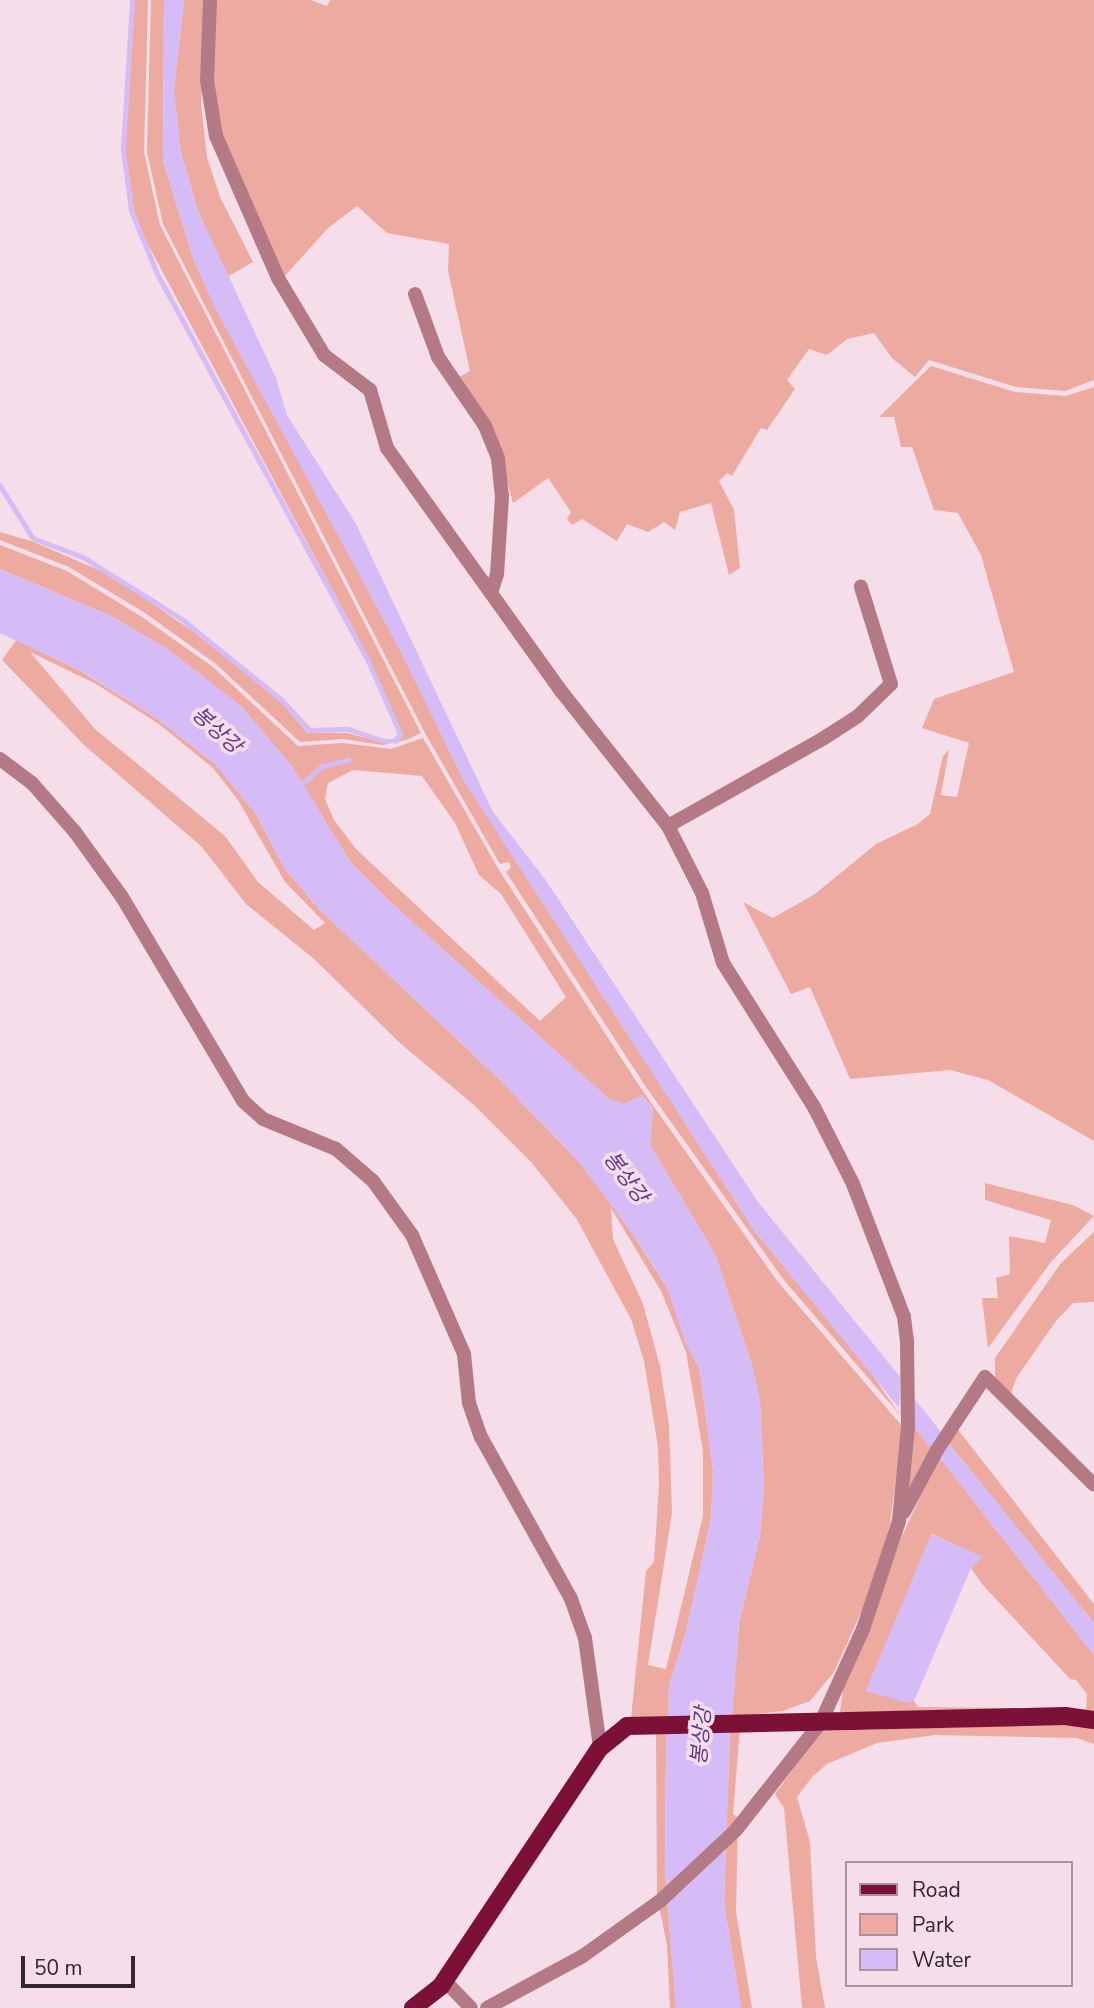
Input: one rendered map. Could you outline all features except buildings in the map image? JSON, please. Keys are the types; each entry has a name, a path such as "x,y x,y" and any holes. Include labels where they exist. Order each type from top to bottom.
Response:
{"main road":[{"path":"413,2008 445,1981 600,1748 618,1731 637,1724 1065,1716 1094,1720"}],"street":[{"path":"210,0 207,80 216,136 278,278 324,355 370,390 387,448 492,589 561,691 668,826 702,893 723,962 836,1148 875,1234 904,1317 908,1427 899,1521"},
{"path":"415,295 438,357 485,426 498,459 502,497 497,574 492,589"},
{"path":"668,826 824,738 858,716 891,684 860,587"},
{"path":"0,759 32,783 114,886 243,1101 263,1119 336,1149 373,1181 412,1235 464,1354 469,1403 481,1437 576,1612 585,1637 600,1748"},
{"path":"487,2008 583,1956 660,1901 736,1830 821,1722 863,1629 899,1521 937,1450 985,1377 1094,1485"},
{"path":"445,1981 471,2008"}],"green space":[{"path":"135,0 148,0 144,152 160,225 421,733 406,740 382,745 343,739 300,742 216,664 145,613 69,567 0,540 0,532 34,542 110,575 216,647 280,701 308,733 347,733 386,743 402,734 371,662 144,237 134,210 125,149"},
{"path":"151,0 164,0 163,161 195,264 401,652 464,780 755,1232 862,1360 900,1415 783,1279 646,1087 506,872 511,867 509,862 500,864 425,733 163,224 147,152"},
{"path":"184,0 205,0 201,105 207,157 220,197 253,262 227,277 197,208 180,148 174,89"},
{"path":"216,0 311,0 327,6 330,0 1094,0 1094,380 1065,391 1016,387 929,360 915,377 892,358 874,333 847,339 827,355 809,349 787,380 795,389 767,430 761,428 732,476 727,473 719,481 734,510 740,568 729,575 711,503 680,512 675,530 664,522 648,532 627,524 617,541 582,519 572,525 567,519 571,512 548,478 513,503 497,444 456,379 470,371 448,271 449,244 387,233 357,206 327,229 284,277 221,137 213,85"},
{"path":"931,366 1015,392 1066,396 1094,387 1094,1141 988,1080 950,1070 850,1079 810,987 791,994 743,902 773,918 815,894 876,844 918,824 930,814 943,756 949,750 941,795 957,797 969,743 922,728 934,699 1014,672 981,555 958,513 934,510 912,447 901,447 894,417 879,417"},
{"path":"0,545 67,571 142,617 213,667 298,746 343,743 391,749 423,738 499,870 640,1087 778,1282 903,1427 890,1524 873,1586 834,1672 810,1701 783,1711 732,1717 739,1623 760,1536 764,1487 760,1402 752,1365 715,1254 650,1145 653,1109 642,1095 624,1104 609,1099 386,898 351,863 291,765 241,706 166,648 111,616 0,569","holes":["353,770 422,776 455,823 479,875 501,894 566,997 540,1021 356,849 334,820 325,799 328,783"]},
{"path":"17,639 84,673 156,718 215,764 255,813 285,869 319,909 499,1079 580,1163 611,1200 667,1288 700,1370 713,1471 711,1519 686,1632 669,1686 668,1717 631,1718 646,1571 654,1562 659,1485 658,1447 644,1361 631,1319 576,1218 532,1163 474,1105 401,1044 313,958 246,904 202,847 84,745 2,660","holes":["30,652 96,684 159,724 213,768 238,800 285,882 325,923 314,930 258,882 225,836 95,729","611,1208 661,1291 686,1352 703,1451 703,1516 666,1669 648,1665 672,1513 669,1424 660,1366 643,1304 613,1239"]},
{"path":"985,1183 1073,1205 1094,1216 1051,1262 988,1348 982,1298 998,1298 996,1278 1010,1274 1009,1236 1045,1243 1051,1220 985,1200"},
{"path":"1094,1232 1094,1302 1073,1303 1056,1321 1017,1377 1010,1396 995,1379 995,1358 1061,1263"},
{"path":"909,1421 931,1448 914,1484 908,1485"},
{"path":"956,1427 1094,1604 1094,1623 947,1441"},
{"path":"939,1457 1094,1655 1094,1713 840,1712 843,1689 902,1536","holes":["932,1534 982,1557 971,1568 982,1584 1070,1679 1076,1680 1087,1694 1086,1709 918,1707 914,1701 866,1691"]},
{"path":"1072,1724 1094,1729 1094,1744 1077,1738 935,1735 877,1743 827,1764 812,1777 797,1797 810,1842 816,1957 825,2008 802,2008 784,1808 775,1794 821,1731"},
{"path":"740,1729 733,1814 738,1818 736,1912 752,2008 741,2008 724,1903 730,1730"},
{"path":"656,1731 666,1731 665,1873 676,2008 670,2008 667,1946 657,1895"}],"water":[{"path":"164,0 184,0 174,89 180,148 197,208 276,378 287,415 356,524 493,812 545,879 758,1202 901,1378 899,1408 755,1232 463,780 401,652 217,312 195,264 163,161"},
{"name":"봉상강","path":"0,569 111,616 166,648 241,706 291,765 351,863 386,898 609,1099 624,1104 642,1095 653,1109 650,1145 715,1254 752,1365 760,1402 764,1487 760,1536 739,1623 732,1717 668,1717 669,1686 686,1632 711,1519 713,1471 700,1370 686,1345 667,1288 639,1243 580,1163 499,1079 319,909 285,869 255,813 215,764 156,718 85,673 0,633"},
{"path":"913,1397 941,1432 931,1448 909,1421"},
{"path":"947,1441 1094,1623 1094,1655 939,1457"},
{"path":"931,1534 983,1557 971,1568 914,1701 908,1703 866,1691"},
{"name":"봉상강","path":"730,1730 724,1903 741,2008 676,2008 665,1873 666,1731"}],"waterway":[{"path":"0,485 33,538 83,557 182,619 282,700 310,730 348,729 386,741 395,741 400,734 369,663 157,274 131,211 123,149 132,0"},
{"path":"302,784 322,766 348,760"}]}
